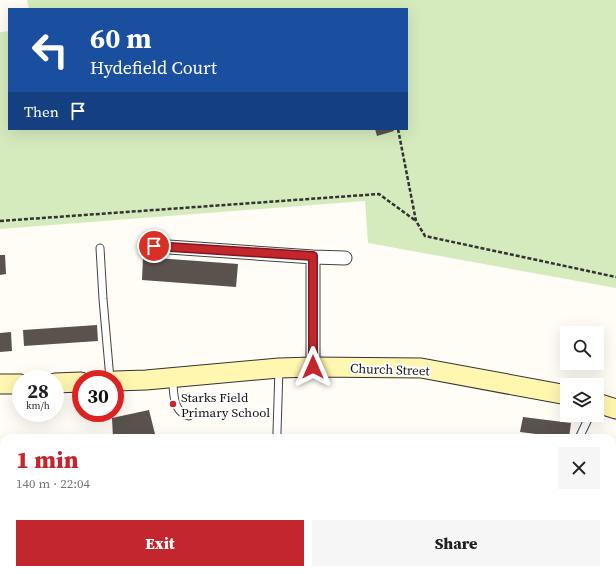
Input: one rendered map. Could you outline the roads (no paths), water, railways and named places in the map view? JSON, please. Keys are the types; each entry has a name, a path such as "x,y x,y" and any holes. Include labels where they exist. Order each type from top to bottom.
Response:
{"main road":[{"name":"Church Street","path":"124,381 173,378 279,368 421,368 560,394"},
{"path":"0,384 12,384"},
{"path":"604,405 616,409"}],"street":[{"path":"154,246 345,258"},
{"path":"313,256 313,367"}],"lane":[{"path":"100,248 109,370"},
{"path":"277,434 279,368"},
{"path":"173,378 176,403 180,411 189,416"},
{"path":"581,434 587,422"}],"place":[{"name":"Starks Field Primary School","path":"173,404"}]}
